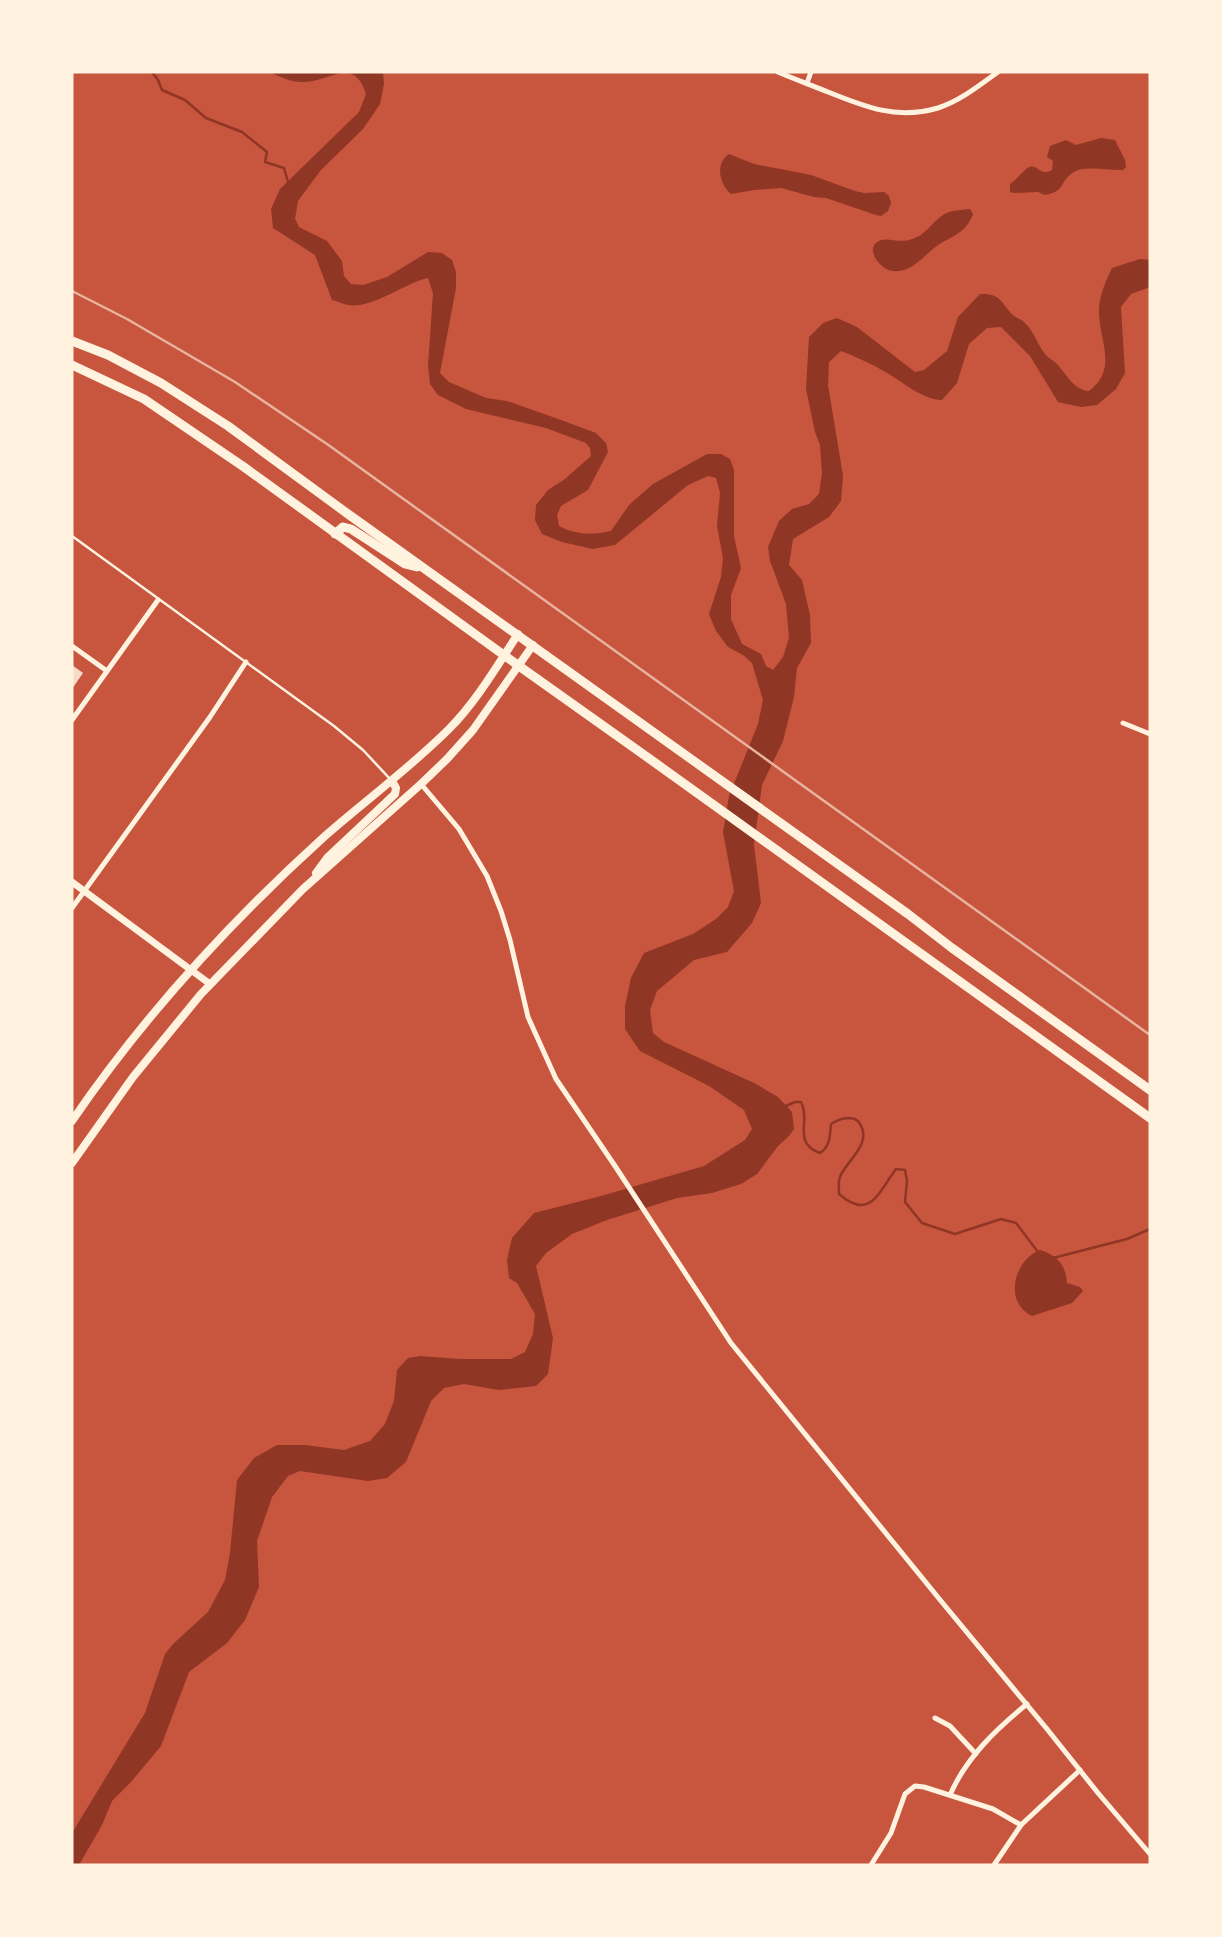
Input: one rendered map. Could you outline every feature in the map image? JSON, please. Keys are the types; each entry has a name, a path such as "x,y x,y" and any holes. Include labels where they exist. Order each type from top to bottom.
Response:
{"main road":[{"path":"72,341 162,383 260,449 1150,1090"},
{"path":"72,365 144,398 244,467 1150,1118"},
{"path":"334,534 343,527 351,529 405,564 426,569"},
{"path":"72,1121 123,1052 225,933 325,836 451,727 518,635"},
{"path":"72,1163 133,1077 210,984 303,889 421,784 473,730 533,645"},
{"path":"303,889 327,858 396,794 392,780"}],"street":[{"path":"778,72 879,111 896,113 939,108 998,72"},
{"path":"807,83 811,72"},
{"path":"72,720 158,600"},
{"path":"72,646 107,671"},
{"path":"72,908 246,662"},
{"path":"1123,723 1150,734"},
{"path":"421,784 458,829 487,876 510,940 528,1017 556,1079 731,1343 1150,1854"},
{"path":"72,882 210,984"},
{"path":"950,1795 957,1778 976,1754 999,1727 1027,1704"},
{"path":"935,1718 950,1727 976,1754"},
{"path":"994,1865 1021,1825 1080,1770"},
{"path":"871,1865 891,1833 905,1794 915,1786 993,1809 1021,1825"}],"lane":[{"path":"72,536 347,736 392,780"}],"shaded area":[{"path":"269,72 383,72 384,84 380,104 363,129 321,170 298,201 295,219 299,227 327,241 342,261 344,276 351,284 363,285 387,277 428,252 442,253 452,260 456,272 456,288 440,373 449,382 486,398 507,401 596,433 606,443 608,452 588,490 561,506 557,515 559,526 585,533 611,531 629,505 653,484 707,454 721,454 730,459 734,470 734,536 741,568 731,595 731,619 742,644 761,654 766,666 773,670 783,657 789,638 786,604 770,561 768,547 779,521 792,509 809,504 819,494 822,473 820,445 806,389 809,337 823,323 837,318 857,327 915,372 924,370 947,351 958,317 980,294 993,295 1014,316 1022,320 1045,354 1075,385 1089,391 1098,383 1105,365 1099,309 1102,291 1112,268 1140,259 1150,260 1150,287 1131,294 1121,307 1125,373 1116,389 1097,405 1081,407 1058,402 1030,356 1001,327 987,328 969,344 957,383 942,400 920,394 876,367 841,351 829,362 828,385 843,476 841,501 829,517 793,539 789,565 802,580 810,615 811,643 797,668 794,697 783,741 762,785 754,845 761,903 752,923 727,952 694,960 657,991 650,1010 653,1033 664,1042 754,1083 778,1097 792,1112 794,1129 757,1174 741,1184 712,1193 677,1198 607,1220 572,1234 546,1253 536,1266 553,1338 548,1374 536,1386 499,1390 464,1384 444,1388 431,1401 406,1462 387,1478 368,1481 300,1471 288,1476 272,1497 257,1541 259,1587 245,1620 227,1643 189,1672 161,1746 112,1801 102,1825 79,1865 72,1865 72,1833 145,1713 165,1654 208,1612 225,1580 237,1480 254,1458 277,1445 344,1450 370,1441 385,1424 394,1401 397,1370 408,1358 420,1356 511,1359 525,1352 533,1334 535,1314 517,1283 509,1278 507,1260 512,1238 534,1213 704,1166 745,1140 752,1129 744,1110 709,1086 640,1051 625,1029 625,1006 631,978 644,953 693,934 716,919 728,907 734,891 723,832 729,796 758,724 763,700 752,663 728,647 716,631 709,614 721,577 723,558 717,526 720,493 716,478 708,476 688,485 615,545 593,549 542,534 535,520 536,505 548,490 591,456 590,448 586,443 546,428 466,409 438,395 430,384 428,366 433,293 428,278 368,303 348,305 332,300 315,255 273,228 271,209 280,189 359,112 366,94 361,83 349,73 301,82"},
{"path":"1101,138 1115,140 1125,160 1126,167 1123,170 1082,169 1071,174 1059,189 1045,195 1038,192 1010,192 1010,184 1029,167 1044,172 1052,170 1053,161 1047,157 1050,146 1066,140 1076,145"},
{"path":"729,154 754,164 811,175 855,191 884,192 891,203 888,211 881,216 826,198 781,188 731,194 720,174 722,163"},
{"path":"970,209 973,214 966,227 905,270 888,270 879,263 873,253 875,244 879,241 915,238 944,214"},
{"path":"1040,1250 1059,1262 1065,1271 1067,1283 1080,1287 1083,1291 1072,1303 1032,1316 1023,1310 1017,1301 1015,1282 1024,1263"}],"building":[{"path":"72,665 83,673 72,689"}],"waterway":[{"path":"152,72 162,90 185,100 206,118 242,132 267,152 265,162 284,168 288,182"},
{"path":"786,1106 801,1102 804,1109 804,1137 812,1149 820,1153 828,1144 831,1124 846,1118 859,1122 863,1131 861,1146 839,1181 839,1194 850,1202 858,1205 872,1201 896,1169 905,1170 905,1202 922,1223 955,1234 1001,1219 1016,1223 1038,1252"},
{"path":"1053,1258 1127,1239 1150,1229"}],"railway":[{"path":"72,291 127,319 235,382 327,444 1150,1035"}]}
